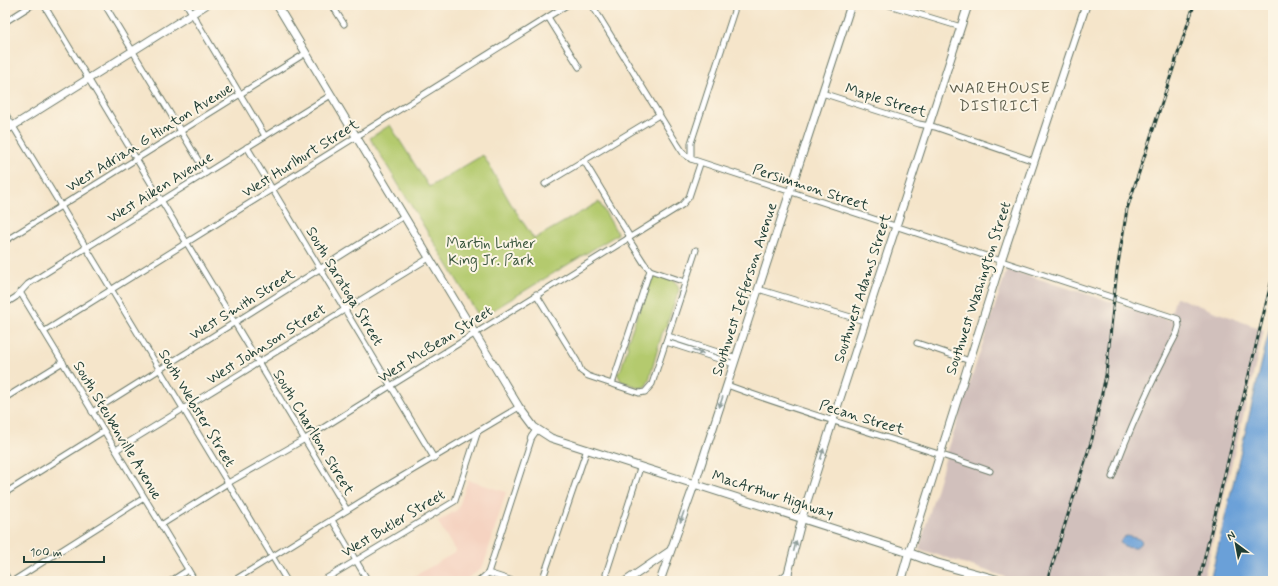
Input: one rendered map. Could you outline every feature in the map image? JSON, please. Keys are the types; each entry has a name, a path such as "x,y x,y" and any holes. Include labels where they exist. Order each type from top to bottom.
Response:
{"main road":[{"path":"5,131 206,5"},
{"path":"277,5 519,407 537,430"},
{"name":"Southwest Jefferson Avenue","path":"660,581 735,361 851,5"},
{"name":"Southwest Adams Street","path":"787,578 802,518 832,420 968,5"},
{"name":"Southwest Washington Street","path":"901,581 939,454 1086,5"},
{"name":"MacArthur Highway","path":"537,430 547,436 640,468 694,483 920,557 1001,581"},
{"path":"626,581 670,551"},
{"path":"779,581 787,578"}],"street":[{"path":"5,22 32,5"},
{"name":"South Charlton Street","path":"44,5 90,79 234,323 347,510"},
{"path":"105,5 206,173"},
{"path":"186,5 265,136"},
{"path":"332,5 344,24"},
{"name":"West Hurlburt Street","path":"45,331 567,5"},
{"name":"Persimmon Street","path":"592,5 684,154 700,164 1175,318 1180,322 1177,333 1154,376 1134,420 1112,477"},
{"path":"691,159 691,143 736,5"},
{"path":"890,5 961,27"},
{"path":"548,17 579,67"},
{"name":"West Adrian G Hinton Avenue","path":"5,241 306,53"},
{"name":"Maple Street","path":"822,93 948,131 1034,161"},
{"name":"West Aiken Avenue","path":"5,304 28,284 331,95"},
{"name":"South Webster Street","path":"5,113 287,581"},
{"path":"545,184 659,115"},
{"name":"South Saratoga Street","path":"247,147 434,458"},
{"path":"584,161 644,263 650,270 685,282"},
{"name":"West McBean Street","path":"161,526 228,484 305,439 536,294 682,205 688,197 700,164"},
{"name":"West Smith Street","path":"92,412 321,270 404,216"},
{"path":"536,294 578,361 581,371 588,376 612,384 639,392 645,392 652,384 696,250"},
{"name":"West Johnson Street","path":"116,450 429,258"},
{"path":"612,384 650,270"},
{"path":"758,289 864,321"},
{"name":"South Steubenville Avenue","path":"20,292 45,331 194,581"},
{"path":"668,336 735,361"},
{"path":"666,342 735,361"},
{"path":"917,343 970,361"},
{"path":"5,398 63,362"},
{"name":"Pecan Street","path":"727,385 779,405 832,420 990,471"},
{"path":"233,581 347,510 519,407"},
{"path":"479,581 488,573 532,437 537,430"},
{"path":"5,493 104,431"},
{"name":"West Butler Street","path":"322,581 455,501 478,431"},
{"path":"542,581 587,449"},
{"path":"610,581 606,574 640,468"},
{"path":"13,581 144,498"},
{"path":"332,520 368,581"},
{"path":"171,581 188,570"},
{"path":"488,573 513,581"},
{"path":"5,574 9,581"}],"shaded area":[{"path":"1007,269 1169,320 1176,297 1264,330 1203,581 1005,581 1006,577 919,549 947,453"},
{"path":"468,480 506,492 485,561 480,570 463,581 406,581 456,552 438,522 458,509"}],"green space":[{"name":"Martin Luther King Jr. Park","path":"390,125 429,187 483,155 511,204 534,239 599,202 618,234 480,318 370,138"},
{"path":"656,275 674,281 679,290 666,327 663,330 649,380 646,386 640,388 621,381 617,373 621,369 628,346 627,343 648,286 649,278"}],"water":[{"path":"1273,315 1273,581 1210,581"},
{"path":"1127,536 1139,539 1142,542 1135,548 1124,547 1120,541"}],"railway":[{"path":"1047,581 1092,439 1106,375 1117,270 1127,209 1194,5"},
{"path":"1199,581 1273,275"}],"district":[{"name":"WAREHOUSE DISTRICT","path":"1000,96"}]}
